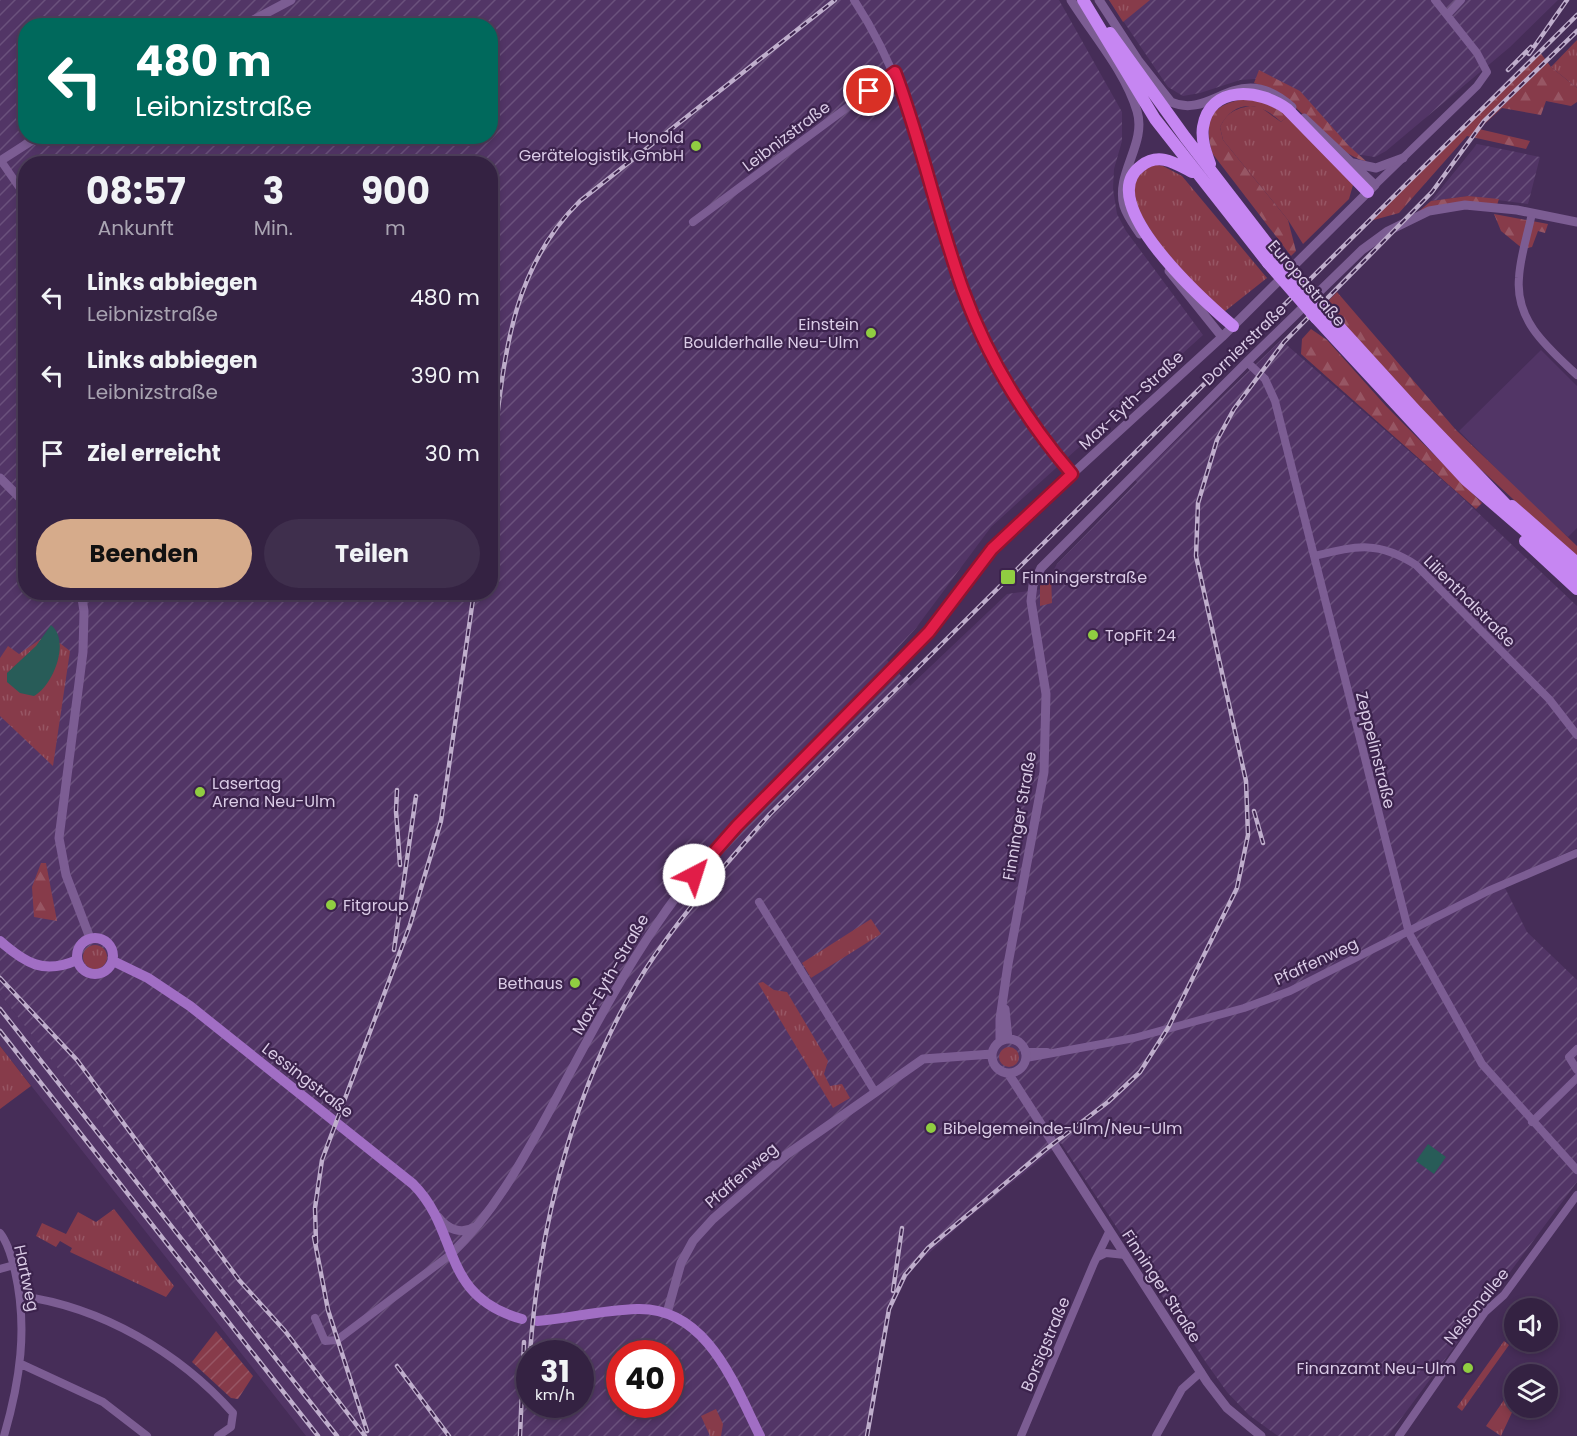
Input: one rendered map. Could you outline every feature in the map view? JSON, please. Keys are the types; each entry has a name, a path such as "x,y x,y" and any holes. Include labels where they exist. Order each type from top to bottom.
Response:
{"highway":[{"name":"Europastraße","path":"1083,0 1155,119 1198,176 1466,480 1577,576"},
{"name":"Europastraße","path":"1090,0 1120,48 1272,259"},
{"path":"1138,60 1173,120"},
{"path":"1117,70 1155,119"},
{"path":"1215,177 1203,138 1207,116 1223,99 1242,92 1274,99 1371,188"},
{"path":"1198,176 1165,159 1147,162 1132,174 1128,186 1130,206 1148,235 1189,288 1233,326"},
{"name":"Europastraße","path":"1320,314 1495,491 1550,551"},
{"path":"1466,480 1577,589"},
{"path":"1495,491 1577,563"}],"main road":[{"path":"90,938 78,949 77,960 83,970 94,975 104,972 113,961"},
{"name":"Lessingstraße","path":"90,938 104,940 109,944 113,961 148,978 237,1042 400,1173 422,1193 431,1206 462,1279 480,1299 497,1310 522,1319"},
{"path":"0,941 34,965 55,968 77,960"},
{"path":"537,1321 639,1309 667,1313 699,1333 709,1344 727,1372 759,1436"}],"street":[{"path":"257,18 291,0"},
{"path":"854,0 895,72 918,137 942,226 966,298 1018,402 1072,474"},
{"path":"1071,0 1117,70 1138,113 1139,127 1122,186 1124,208 1143,238 1222,337"},
{"path":"1099,0 1164,95 1179,105 1197,105 1241,87 1277,95 1350,163 1371,188"},
{"path":"1435,0 1447,15 1461,0"},
{"name":"Max-Eyth-Straße","path":"315,1318 325,1341 337,1340 450,1255 484,1220 519,1166 632,963 683,888 732,831 929,632 992,549 1222,337 1477,86 1488,72 1477,53 1447,15"},
{"name":"Leibnizstraße","path":"693,222 895,72"},
{"path":"18,186 0,161 27,144"},
{"path":"1350,163 1376,168 1402,158"},
{"name":"Dornierstraße","path":"1038,572 1055,552 1362,250 1405,221 1429,211 1465,205 1532,213 1577,222"},
{"path":"1532,213 1519,277 1521,306 1537,336 1577,375"},
{"name":"Zeppelinstraße","path":"1247,362 1271,389 1409,933 1482,1064 1577,1170"},
{"path":"0,478 18,496"},
{"name":"Lilienthalstraße","path":"1314,556 1368,546 1391,550 1416,565 1549,699 1577,735"},
{"name":"Finninger Straße","path":"1004,1040 1000,1019 1041,795 1047,742 1046,694 1031,602 1038,572"},
{"path":"82,600 83,652 59,838 66,875 90,938"},
{"name":"Pfaffenweg","path":"1025,1055 1110,1044 1244,1008 1290,992 1488,891 1577,853"},
{"path":"759,902 875,1092"},
{"path":"992,1056 1004,1040 1020,1044 1025,1055 1021,1068 1010,1073"},
{"path":"1577,1049 1569,1057 1577,1070"},
{"name":"Finninger Straße","path":"992,1056 997,1069 1010,1073 1030,1111 1200,1372 1227,1408 1261,1436"},
{"name":"Pfaffenweg","path":"667,1313 686,1251 702,1229 786,1155 923,1059 992,1056"},
{"path":"1532,1122 1577,1078"},
{"name":"Nelsonallee","path":"1399,1436 1485,1312 1504,1295 1577,1195"},
{"path":"431,1206 443,1223 460,1231 472,1230 484,1220"},
{"name":"Borsigstraße","path":"1021,1436 1109,1232"},
{"name":"Hartweg","path":"0,1233 14,1265 21,1296 24,1334 21,1364 4,1436"},
{"path":"1094,1263 1106,1252 1125,1255"},
{"path":"0,1269 14,1265"},
{"path":"21,1296 84,1311 146,1341 189,1371 232,1413 233,1423 218,1436"},
{"path":"21,1364 103,1402 147,1436"},
{"path":"1156,1436 1182,1389 1200,1372"}],"shaded area":[{"path":"0,0 1059,0 1122,112 1122,141 1114,169 1113,189 1117,214 1126,231 1203,335 991,527 916,628 887,660 910,686 1007,594 1043,589 1057,564 1137,482 1135,480 1281,340 1455,491 1577,606 1577,848 1502,882 1527,932 1577,980 1577,1182 1388,1436 1278,1436 1249,1415 1227,1392 1207,1364 1061,1143 967,1219 919,1262 907,1277 891,1309 867,1436 344,1436 0,994"},
{"path":"1109,0 1558,0 1510,47 1386,151 1375,157 1355,154 1268,78 1240,80 1183,96 1168,87"},
{"path":"1477,144 1540,157 1528,204 1468,196 1431,201"},
{"path":"1541,350 1577,386 1577,528 1568,537 1535,508 1459,431"},
{"path":"51,625 57,632 59,641 57,663 53,673 41,691 34,696 20,693 7,682 7,673 36,646"},
{"path":"0,994 202,1250 344,1436 306,1436 0,1046"},
{"path":"1428,1144 1446,1157 1434,1174 1416,1161"}],"green space":[{"path":"1109,0 1150,0 1123,22"},
{"path":"1577,40 1577,88 1551,67"},
{"path":"1539,51 1551,67 1577,88 1577,102 1571,106 1546,101 1541,115 1502,108 1479,129 1530,141 1526,149 1467,136 1399,213 1370,221"},
{"path":"1259,70 1300,91 1349,146 1367,162 1337,146 1285,99 1254,83"},
{"path":"1253,97 1289,115 1281,122 1265,110 1248,106 1240,107 1226,118 1220,127 1223,140 1288,220 1296,251 1291,256 1212,153 1209,128 1214,112 1229,103"},
{"path":"1250,106 1260,107 1281,122 1289,115 1353,185 1349,199 1303,244 1288,220 1223,140 1220,127 1225,118 1235,110"},
{"path":"1152,164 1163,166 1182,176 1267,278 1224,312 1198,289 1158,242 1133,202 1135,179"},
{"path":"1468,196 1499,199 1496,208 1474,205 1418,212 1431,201"},
{"path":"1494,214 1548,224 1545,233 1538,231 1532,247 1523,249 1501,231"},
{"path":"1337,292 1456,430 1577,546 1577,558 1437,429 1323,306"},
{"path":"1311,329 1327,340 1386,406 1482,503 1476,509 1301,354 1302,339"},
{"path":"1047,573 1051,576 1052,603 1040,606 1040,586"},
{"path":"48,634 70,651 53,766 0,716 0,658 8,646 19,654"},
{"path":"41,863 46,863 57,921 34,917 32,887"},
{"path":"871,919 881,934 811,978 802,963"},
{"path":"90,945 100,945 107,952 107,962 100,969 90,969 83,962 83,952"},
{"path":"763,982 774,990 787,992 828,1061 824,1074 830,1086 842,1084 850,1098 833,1108 758,983"},
{"path":"0,1046 31,1086 0,1109"},
{"path":"1009,1047 1016,1050 1019,1057 1016,1064 1009,1067 1002,1064 999,1057 1002,1050"},
{"path":"114,1209 174,1286 166,1297 70,1252 72,1248 60,1241 56,1247 36,1236 42,1223 66,1234 78,1212 96,1222"},
{"path":"216,1331 253,1376 238,1399 231,1398 192,1362"},
{"path":"1504,1341 1504,1352 1462,1411 1457,1407"},
{"path":"1504,1400 1504,1418 1509,1418 1501,1436 1486,1426"},
{"path":"716,1409 723,1424 721,1436 710,1436 701,1416"}],"railway":[{"path":"498,407 512,328 522,294 536,261 555,230 580,201 835,0"},
{"path":"1529,54 1567,0"},
{"path":"531,1340 543,1250 554,1198 567,1146 584,1095 604,1046 628,999 655,955 682,918 770,814 1577,15"},
{"path":"867,1436 889,1309 905,1275 928,1248 1045,1150 1108,1102 1140,1072 1168,1028 1237,888 1248,835 1246,781 1196,556 1198,503 1217,440 1234,409 1284,342 1432,192 1484,121 1577,31"},
{"path":"1508,70 1531,47"},
{"path":"316,1243 315,1208 322,1160 410,925 441,821 473,600"},
{"path":"397,790 396,811 400,865"},
{"path":"394,950 416,796"},
{"path":"1254,811 1263,843"},
{"path":"0,978 77,1060 239,1280 285,1331 365,1436"},
{"path":"0,1009 337,1436"},
{"path":"0,1031 318,1436"},
{"path":"893,1291 902,1228"},
{"path":"314,1237 328,1310 367,1431"},
{"path":"397,1366 449,1436"},
{"path":"520,1436 521,1418"}],"place":[{"name":"Honold Gerätelogistik GmbH","path":"696,146"},
{"name":"Einstein Boulderhalle Neu-Ulm","path":"871,333"},
{"name":"Finningerstraße","path":"1008,577"},
{"name":"TopFit 24","path":"1093,635"},
{"name":"Lasertag Arena Neu-Ulm","path":"200,792"},
{"name":"Fitgroup","path":"331,905"},
{"name":"Bethaus","path":"575,983"},
{"name":"Bibelgemeinde-Ulm/Neu-Ulm","path":"931,1128"},
{"name":"Finanzamt Neu-Ulm","path":"1468,1368"}],"route":[{"path":"694,875 725,838 929,632 992,549 1072,474 1018,402 966,298 942,226 908,104 895,72 869,91"}]}
